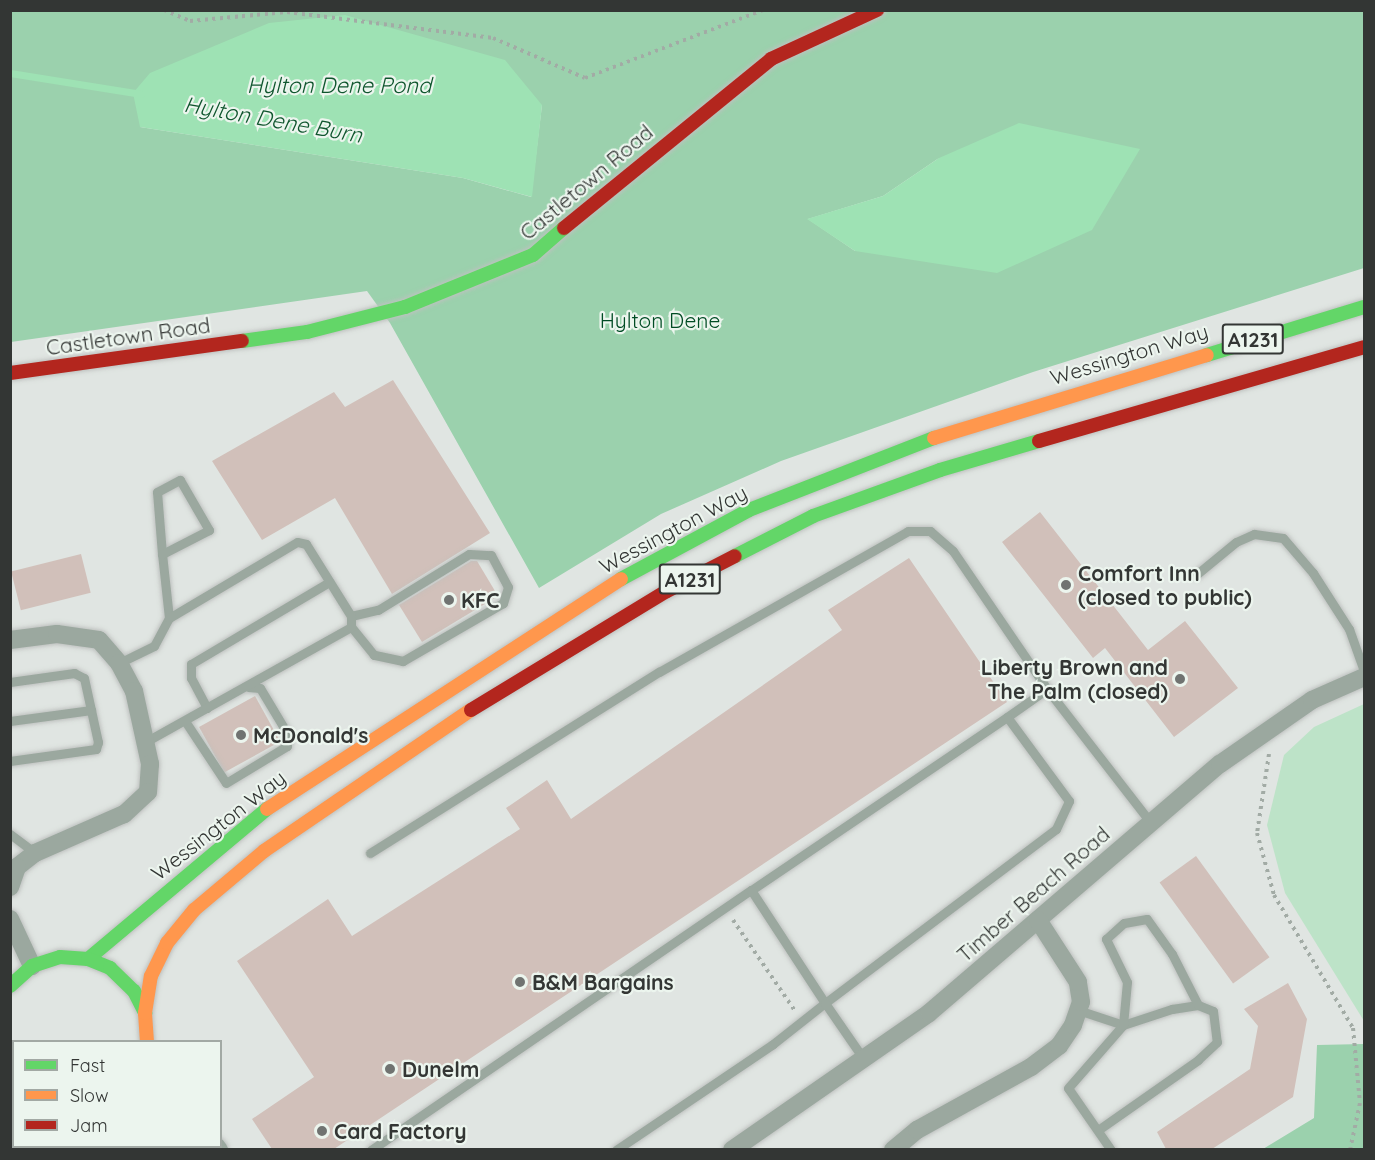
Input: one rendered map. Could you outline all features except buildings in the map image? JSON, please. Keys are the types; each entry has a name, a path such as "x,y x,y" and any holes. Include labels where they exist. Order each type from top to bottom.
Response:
{"main road":[{"name":"Castletown Road","path":"10,373 307,333 405,307 533,255 653,153 771,59 877,10"},
{"name":"Wessington Way","path":"88,959 259,814 614,583 749,510 945,434 1365,307"},
{"name":"A1231","path":"145,1013 151,976 167,943 194,910 264,851 478,705 667,591 813,516 940,470 1365,346"},
{"path":"10,986 32,966 60,957 88,959 110,968 134,990 145,1013 148,1040"}],"street":[{"path":"10,640 76,635 99,640 119,663 134,691 147,741 148,792 124,814 35,853 17,867 10,887"},
{"name":"Timber Beach Road","path":"732,1149 929,1013 1151,823 1266,731 1312,700 1365,677"},
{"path":"10,919 32,966"},
{"path":"893,1149 917,1130 1030,1067 1059,1046 1074,1025 1078,1010 1078,982 1038,920"}],"lane":[{"path":"119,663 154,646 168,618 162,555 157,492 180,480 209,530 162,555"},
{"path":"370,853 659,672 908,531 930,531 953,551 1047,689 1151,823"},
{"path":"1197,574 1236,542 1254,534 1283,538 1313,573 1349,629 1365,671"},
{"path":"168,618 297,542 306,544 351,616 351,627 374,655 403,660 503,603 508,587 490,555 469,554 378,610 351,616"},
{"path":"207,708 191,678 191,664 329,582"},
{"path":"147,741 351,627"},
{"path":"10,681 74,674 84,678 96,749 10,761"},
{"path":"185,720 226,783 287,746 287,733 260,688 247,687"},
{"path":"371,1149 1047,689"},
{"path":"10,721 91,710"},
{"path":"616,1149 802,1021 1056,829 1069,801 1007,717"},
{"path":"10,834 35,853"},
{"path":"751,890 863,1058"},
{"path":"1123,1025 1127,982 1106,939 1124,923 1147,919 1172,954 1198,1005"},
{"path":"1098,1130 1198,1060 1216,1042 1213,1011 1198,1005 1146,1014 1123,1025 1068,1088 1111,1149"},
{"path":"1078,1010 1123,1025"}],"path":[{"path":"164,10 190,21 287,12 493,38 585,78 763,10"},
{"path":"1270,748 1257,833 1274,895 1353,1028 1360,1103 1350,1149"},
{"path":"725,908 802,1021"}],"shaded area":[{"path":"1364,704 1364,1021 1285,893 1267,825 1284,755 1314,727"}],"green space":[{"name":"Hylton Dene","path":"10,11 1364,11 1364,268 1033,372 781,461 661,514 539,588 390,323 367,291 11,342","holes":["542,105 531,197 463,178 140,127","939,158 855,251 808,219 883,196"]},
{"path":"1364,1044 1364,1149 1263,1149 1314,1118 1317,1045"}],"water":[{"name":"Hylton Dene Pond","path":"345,15 505,60 542,105 532,197 463,178 140,127 133,93 150,73 269,23"},
{"path":"1019,123 1140,149 1092,230 997,273 855,251 807,219 883,196 939,158"}],"waterway":[{"name":"Hylton Dene Burn","path":"10,73 141,94"}],"traffic: fast":[{"path":"242,341 307,332 405,307 533,255 564,228"},
{"path":"1207,355 1364,307"},
{"path":"621,579 749,510 934,438"},
{"path":"735,556 813,516 940,470 1039,441"},
{"path":"88,959 267,809"},
{"path":"10,986 32,966 60,957 88,959 110,968 134,991 145,1013"}],"traffic: slow":[{"path":"934,438 1207,355"},
{"path":"267,809 621,579"},
{"path":"147,1040 145,1013 151,976 167,943 194,910 264,851 471,710"}],"traffic: jam":[{"path":"564,228 771,59 877,10"},
{"path":"10,373 242,341"},
{"path":"1039,441 1364,347"},
{"path":"471,710 667,591 735,556"}],"place":[{"name":"Comfort Inn (closed to public)","path":"1066,585"},
{"name":"KFC","path":"449,600"},
{"name":"Liberty Brown and The Palm (closed)","path":"1180,679"},
{"name":"McDonald's","path":"241,735"},
{"name":"B&M Bargains","path":"520,982"},
{"name":"Dunelm","path":"390,1069"},
{"name":"Card Factory","path":"322,1131"}]}
